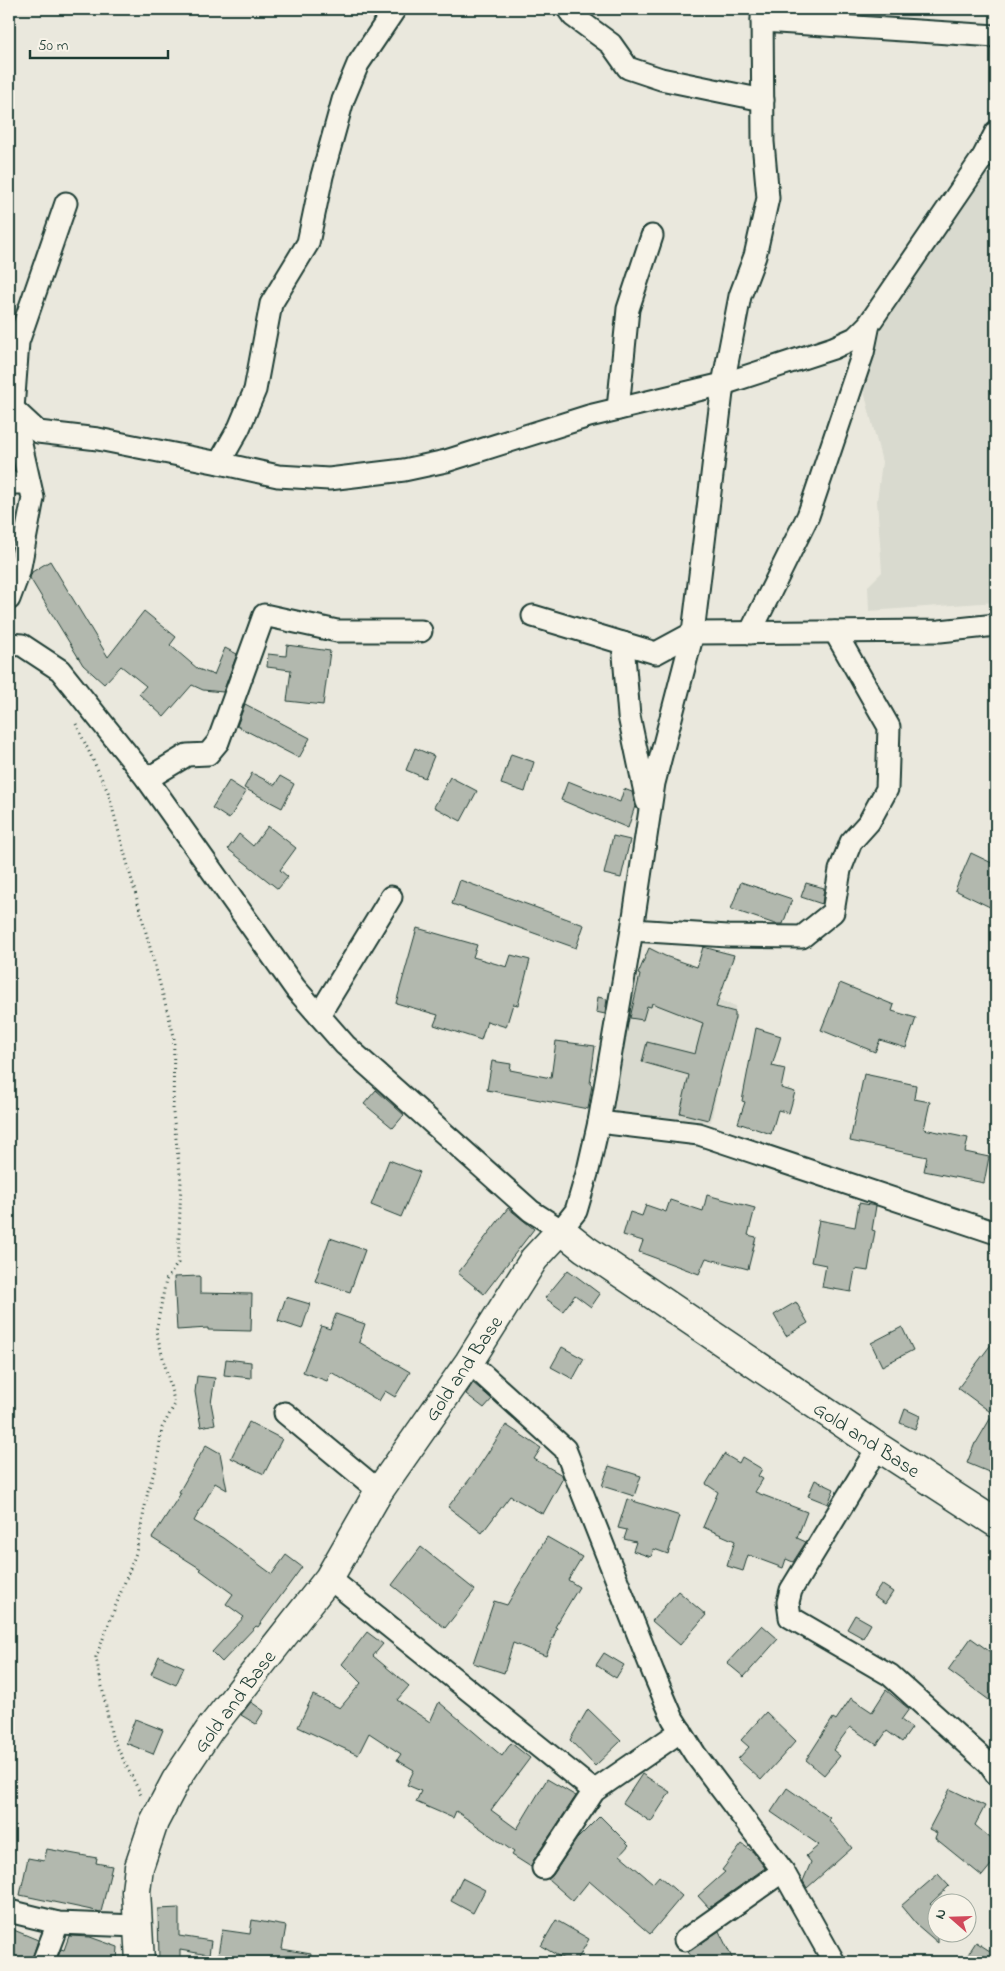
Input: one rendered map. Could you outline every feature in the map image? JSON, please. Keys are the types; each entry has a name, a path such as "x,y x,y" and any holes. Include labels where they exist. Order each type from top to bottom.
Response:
{"main road":[{"name":"Gold and Base","path":"140,1962 136,1891 138,1867 154,1822 176,1780 210,1729 329,1578 379,1491 469,1362 534,1259 561,1230 584,1249 878,1447 996,1523"}],"street":[{"path":"219,463 239,428 256,390 271,304 308,243 322,176 343,100 358,64 395,9"},
{"path":"568,9 573,16 611,44 628,68 661,79 763,100"},
{"path":"9,644 22,645 60,670 147,779 294,988 345,1045 531,1211 561,1230 576,1211 599,1122 632,930 654,783 693,633 723,384 740,296 755,256 768,198 763,142 762,15 996,36"},
{"path":"11,407 38,432 98,439 278,476 329,479 404,470 446,461 589,416 723,384 833,348 855,338 869,324 983,158 996,132"},
{"path":"9,599 19,572 33,498 19,483 11,407 18,342 66,203"},
{"path":"618,409 628,309 652,236"},
{"path":"750,633 808,516 863,353 869,324"},
{"path":"147,779 187,754 208,754 218,742 264,615 337,631 421,631"},
{"path":"533,616 656,653 693,633 940,631 996,625"},
{"path":"632,930 728,936 802,937 833,912 840,870 851,842 870,822 887,789 889,727 835,632"},
{"path":"623,643 630,716 649,812"},
{"path":"319,1015 391,897"},
{"path":"599,1122 699,1134 996,1233"},
{"path":"469,1362 565,1448 673,1718 695,1754 783,1872 834,1962"},
{"path":"284,1413 379,1491"},
{"path":"878,1447 791,1590 788,1602 790,1617 890,1674 989,1764 996,1774"},
{"path":"329,1578 594,1791"},
{"path":"543,1868 594,1791 681,1731"},
{"path":"685,1940 783,1872"},
{"path":"9,1911 58,1923 137,1926"},
{"path":"43,1962 58,1923"}],"path":[{"path":"74,721 108,792 174,1036 173,1113 181,1182 178,1263 166,1280 156,1331 174,1404 162,1428 157,1463 148,1491 136,1553 96,1657 112,1737 154,1822"}],"shaded area":[{"path":"996,173 996,602 869,611 868,586 882,572 877,501 882,462 863,387 887,312 941,232 986,174"},
{"path":"637,975 736,1006 731,1021 711,1122 611,1112"}],"building":[{"path":"50,561 108,657 144,611 176,637 170,645 198,669 214,675 225,648 237,654 223,692 203,690 192,685 164,717 139,694 146,686 121,666 104,684 83,665 30,578 32,572"},
{"path":"287,645 330,651 323,705 287,701 291,670 267,667 268,654 286,656"},
{"path":"245,704 310,738 299,758 237,726"},
{"path":"415,748 434,756 425,778 406,770"},
{"path":"511,754 534,762 525,792 501,784"},
{"path":"252,773 275,785 280,776 294,784 282,808 244,788"},
{"path":"450,777 477,791 461,821 434,807"},
{"path":"229,781 246,792 229,819 212,808"},
{"path":"568,781 620,802 624,789 632,792 635,806 628,828 561,800"},
{"path":"268,826 296,848 280,870 288,877 278,889 228,849 239,834 253,846"},
{"path":"613,836 630,840 621,878 604,874"},
{"path":"971,853 996,865 996,910 955,890"},
{"path":"460,880 584,925 576,948 452,904"},
{"path":"741,882 792,899 783,924 775,924 731,909"},
{"path":"806,883 824,888 822,904 801,897"},
{"path":"417,928 477,945 473,957 507,967 511,955 530,960 518,1005 513,1004 506,1027 487,1021 481,1040 434,1025 438,1015 396,1003"},
{"path":"703,947 734,955 716,1007 735,1012 735,1018 708,1120 680,1113 689,1075 642,1062 647,1042 695,1054 703,1023 652,1003 651,1007 647,1006 643,1020 630,1018 640,975 638,974 649,948 665,956 697,967"},
{"path":"840,983 894,1005 892,1011 916,1018 906,1048 880,1040 875,1052 821,1030"},
{"path":"598,997 607,999 605,1014 596,1012"},
{"path":"756,1028 781,1036 772,1066 785,1069 781,1088 795,1092 789,1113 778,1110 771,1134 738,1123 745,1102 742,1101"},
{"path":"556,1041 595,1046 588,1109 487,1090 492,1061 511,1064 510,1070 551,1078"},
{"path":"864,1074 916,1085 914,1099 930,1102 924,1129 968,1138 965,1152 989,1157 984,1183 924,1171 927,1157 850,1141"},
{"path":"376,1090 404,1115 393,1128 364,1104"},
{"path":"389,1160 420,1172 401,1217 371,1205"},
{"path":"707,1195 755,1208 748,1235 756,1237 748,1269 706,1258 699,1274 639,1252 643,1241 623,1235 630,1212 642,1216 646,1205 666,1212 670,1200 703,1211"},
{"path":"859,1203 876,1206 872,1230 875,1231 868,1271 855,1269 851,1292 822,1287 826,1265 811,1262 819,1220 855,1227"},
{"path":"508,1208 534,1229 484,1294 458,1273"},
{"path":"330,1238 365,1250 350,1292 315,1281"},
{"path":"568,1270 600,1294 591,1307 575,1295 563,1311 545,1298"},
{"path":"200,1276 200,1293 252,1294 251,1331 208,1330 208,1328 177,1330 174,1277"},
{"path":"286,1297 310,1304 302,1329 278,1321"},
{"path":"796,1302 808,1323 786,1336 774,1315"},
{"path":"336,1314 365,1324 359,1342 410,1372 395,1397 385,1391 379,1401 331,1372 327,1381 303,1372 321,1326 330,1329"},
{"path":"902,1327 913,1350 882,1366 871,1343"},
{"path":"996,1338 996,1475 967,1463 975,1443 993,1414 958,1388"},
{"path":"562,1347 584,1359 573,1379 551,1367"},
{"path":"226,1359 251,1362 251,1378 224,1375"},
{"path":"197,1376 215,1378 211,1403 215,1424 201,1427 195,1392"},
{"path":"473,1383 492,1399 484,1408 466,1394"},
{"path":"905,1409 920,1416 915,1429 900,1423"},
{"path":"249,1422 282,1439 264,1474 231,1458"},
{"path":"506,1425 541,1448 534,1459 562,1475 563,1478 543,1514 510,1496 482,1533 448,1507 476,1471"},
{"path":"206,1445 220,1453 227,1490 215,1483 194,1521 223,1538 272,1574 286,1555 302,1567 258,1627 256,1626 222,1662 212,1652 244,1617 226,1604 233,1594 201,1569 152,1538 181,1493 179,1492"},
{"path":"724,1454 739,1463 742,1457 762,1469 758,1476 763,1479 755,1492 807,1512 797,1538 806,1542 793,1562 786,1559 783,1568 748,1555 743,1571 727,1566 735,1541 703,1527 718,1492 706,1484"},
{"path":"609,1466 641,1476 634,1496 602,1486"},
{"path":"815,1480 834,1489 828,1504 808,1496"},
{"path":"627,1499 680,1516 668,1554 654,1549 651,1557 633,1551 636,1542 624,1539 627,1530 618,1528"},
{"path":"547,1537 582,1557 568,1580 579,1587 555,1627 557,1628 546,1656 513,1643 504,1673 473,1663 494,1601 507,1605"},
{"path":"421,1547 475,1590 445,1628 392,1585"},
{"path":"881,1584 893,1592 885,1604 873,1596"},
{"path":"678,1591 706,1615 680,1645 652,1621"},
{"path":"855,1615 871,1624 863,1638 847,1629"},
{"path":"762,1625 778,1639 744,1677 727,1663"},
{"path":"367,1632 383,1644 373,1656 409,1686 397,1700 430,1722 439,1702 502,1756 511,1743 530,1758 491,1810 517,1829 547,1779 576,1796 533,1861 531,1867 512,1855 514,1852 456,1811 453,1818 416,1802 421,1791 407,1785 414,1770 397,1760 401,1754 369,1733 358,1755 298,1727 313,1695 340,1708 361,1683 342,1664"},
{"path":"971,1638 996,1656 996,1705 948,1670"},
{"path":"604,1653 624,1665 616,1678 596,1665"},
{"path":"159,1656 184,1667 176,1685 151,1674"},
{"path":"886,1690 909,1709 901,1720 912,1728 902,1742 887,1731 877,1745 850,1727 833,1750 840,1756 824,1775 806,1760 833,1718 836,1720 851,1698 872,1712"},
{"path":"251,1702 264,1711 256,1724 241,1715"},
{"path":"588,1709 621,1741 595,1766 570,1740"},
{"path":"766,1712 796,1741 761,1780 738,1759 749,1747 741,1740"},
{"path":"135,1719 163,1730 153,1754 126,1743"},
{"path":"642,1774 670,1792 651,1822 623,1803"},
{"path":"787,1788 830,1818 829,1820 852,1848 807,1888 803,1881 811,1862 806,1856 819,1845 771,1812"},
{"path":"950,1789 985,1806 975,1825 996,1843 996,1859 982,1876 935,1838 937,1833 929,1829"},
{"path":"600,1816 629,1845 620,1855 653,1883 659,1876 682,1896 650,1934 589,1881 573,1901 548,1879 553,1875 576,1840"},
{"path":"742,1844 753,1852 765,1868 709,1908 698,1896 725,1872 722,1870"},
{"path":"47,1849 97,1858 96,1863 112,1866 101,1912 20,1895 28,1858 44,1861"},
{"path":"938,1874 949,1886 941,1894 928,1894 928,1934 916,1924 901,1906"},
{"path":"462,1878 485,1890 473,1913 451,1901"},
{"path":"179,1908 179,1936 211,1941 209,1955 180,1950 180,1959 159,1960 158,1909"},
{"path":"252,1920 286,1926 282,1949 311,1954 310,1962 259,1962 218,1955 222,1930 250,1934"},
{"path":"556,1920 589,1939 576,1962 569,1962 541,1946"},
{"path":"9,1928 38,1940 31,1962 9,1962"},
{"path":"719,1931 734,1962 696,1962 688,1952"},
{"path":"69,1936 90,1937 118,1947 117,1962 56,1962 61,1949 64,1950"},
{"path":"978,1943 996,1955 996,1962 963,1962 975,1944"}]}
